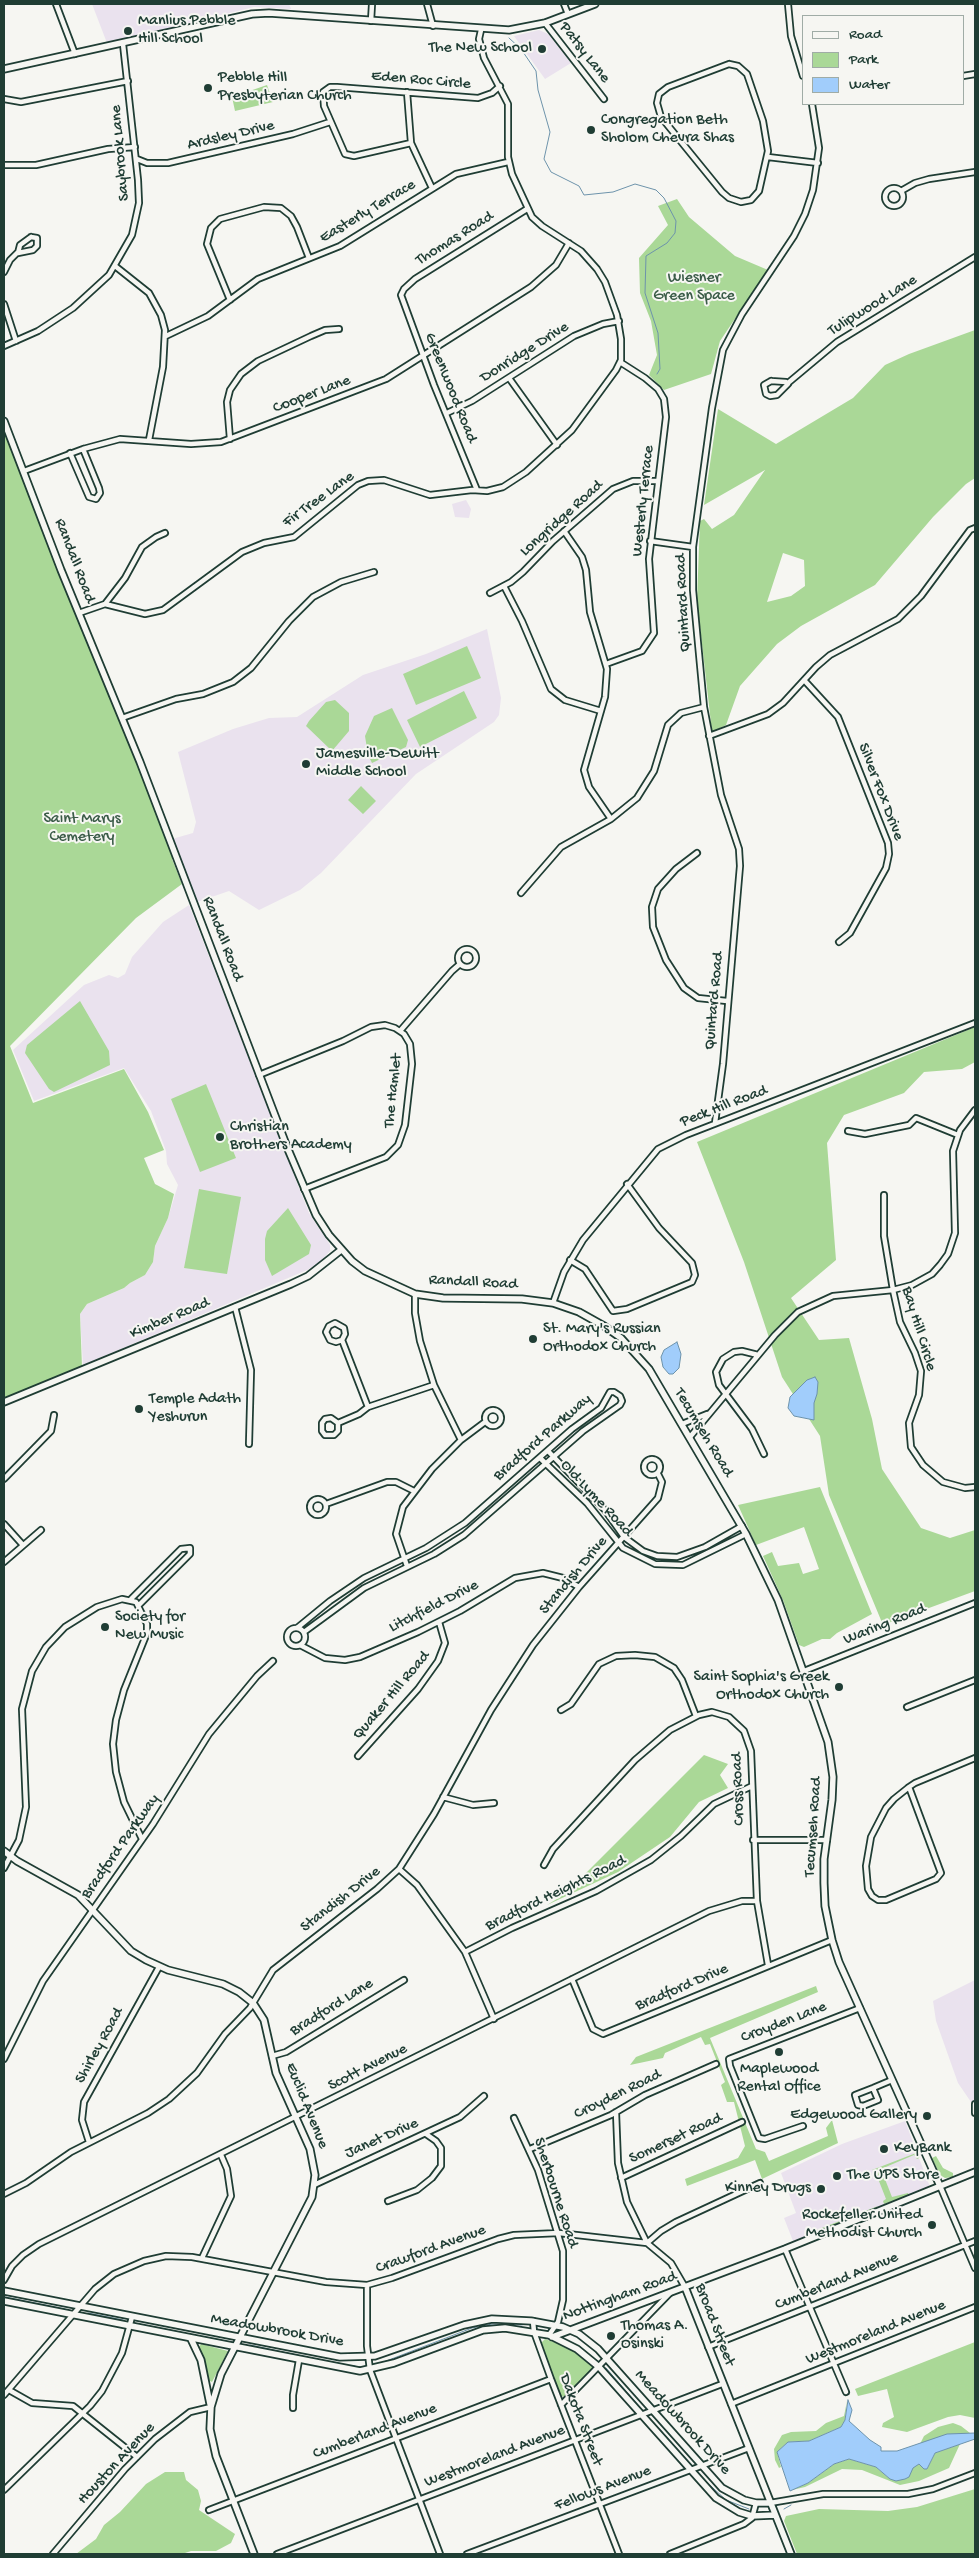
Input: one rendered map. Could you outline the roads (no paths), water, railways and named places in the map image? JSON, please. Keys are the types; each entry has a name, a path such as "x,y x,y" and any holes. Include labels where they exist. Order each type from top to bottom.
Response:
{"street":[{"path":"56,4 75,54"},
{"path":"371,21 372,4"},
{"path":"427,4 433,26"},
{"path":"564,4 568,14"},
{"path":"4,69 252,14 269,13 481,30 509,30 545,23 595,4"},
{"path":"788,4 791,36 802,73"},
{"name":"Patsy Lane","path":"545,23 604,99"},
{"path":"481,30 481,50 500,86 508,109 508,162 526,209 542,226 589,258 597,269 610,293 619,321 622,339 620,362"},
{"name":"Saybrook Lane","path":"4,346 38,331 73,308 99,286 115,266 132,235 137,218 139,196 137,159 123,44"},
{"path":"723,65 738,66 750,81 767,140 768,157 764,177 756,196 741,202 729,198 660,117 657,103 659,94 668,87 723,65"},
{"path":"4,99 21,102 128,81"},
{"name":"Eden Roc Circle","path":"411,143 361,154 347,155 340,148 330,122 322,97 323,92 330,88 478,98 492,93 500,86"},
{"path":"407,92 411,143 432,188"},
{"name":"Quintard Road","path":"715,1123 740,866 739,849 720,795 704,707 693,590 693,547 712,408 723,350 742,314 794,236 805,214 818,162 819,134 812,105"},
{"name":"Ardsley Drive","path":"137,159 147,162 168,163 293,134 330,122"},
{"path":"4,165 36,165 120,147 135,147"},
{"path":"768,157 818,162"},
{"name":"Easterly Terrace","path":"166,336 200,320 258,279 340,246 432,188 468,170 508,162"},
{"path":"901,190 902,200 900,204 891,206 887,203 885,198 887,193 898,189 901,190 915,182 975,172"},
{"path":"230,300 206,244 211,228 220,219 264,207 281,208 291,216 309,258"},
{"name":"Thomas Road","path":"401,295 404,289 415,279 526,209"},
{"path":"4,272 10,260 18,252 18,248 27,239 37,238 37,246 32,250 18,252"},
{"name":"Cooper Lane","path":"24,471 70,453 120,439 190,444 230,439 386,379 530,287 556,265 569,243"},
{"name":"Tulipwood Lane","path":"788,383 767,382 764,385 766,394 777,395 788,383 837,342 975,257"},
{"path":"115,266 149,293 161,315 166,336 163,367 149,440"},
{"name":"Greenwood Road","path":"401,295 423,356 477,490"},
{"path":"4,304 16,341"},
{"name":"Donridge Drive","path":"447,413 509,378 574,336 597,326 619,321"},
{"path":"230,439 226,402 230,390 241,374 258,361 311,336 325,330 339,329"},
{"name":"Fir Tree Lane","path":"105,604 145,614 162,610 242,552 264,543 294,537 358,485 368,481 384,480 430,495 477,490 487,492 503,487 526,472 557,445 592,405 620,362"},
{"name":"Westerly Terrace","path":"606,664 642,651 652,638 654,622 650,541 666,417 664,399 658,389 620,362"},
{"path":"509,378 557,445"},
{"name":"Randall Road","path":"4,422 122,718 259,1075 316,1215 341,1250 375,1277 415,1294 443,1298 522,1299 553,1303"},
{"path":"70,453 89,497 96,498 100,492 99,488 83,449"},
{"name":"Longridge Road","path":"490,593 504,586 523,572 564,531 618,486 633,481 658,482"},
{"path":"709,736 768,714 783,703 830,655 898,619 908,611 970,530 975,528"},
{"path":"564,531 582,557 586,570 590,612 606,664 608,678 601,711 584,770 589,788 611,819"},
{"path":"79,613 105,604 125,578 142,548 156,537 166,533"},
{"path":"650,541 693,547"},
{"path":"122,718 176,699 212,691 233,682 251,668 289,620 313,598 341,582 374,572"},
{"path":"504,586 522,620 551,689 565,700 601,711"},
{"name":"Silver Fox Drive","path":"804,680 838,717 888,843 889,854 886,868 850,933 839,942"},
{"path":"521,893 561,847 611,819 626,808 646,787 654,771 668,725 682,713 704,707"},
{"path":"697,852 676,869 658,889 652,907 653,927 666,960 684,988 698,998 727,1000"},
{"path":"464,950 473,951 476,959 475,963 468,967 460,964 458,960 461,952 464,950"},
{"path":"400,1031 460,964"},
{"name":"Peck Hill Road","path":"553,1303 570,1260 627,1184 658,1149 678,1138 715,1123 975,1023"},
{"name":"The Hamlet","path":"259,1075 344,1041 371,1026 384,1025 400,1031 408,1039 412,1053 405,1126 398,1145 386,1157 304,1189"},
{"path":"690,1437 788,1321 806,1307 833,1296 892,1290 922,1281 940,1265 948,1254 956,1225 952,1166 958,1135 975,1110"},
{"path":"848,1131 865,1134 909,1125 916,1118 958,1135"},
{"path":"570,1260 584,1269 614,1311 627,1309 692,1282 695,1275 692,1263 659,1228 627,1184"},
{"name":"Bay Hill Circle","path":"884,1195 884,1236 892,1290 900,1322 915,1353 921,1371 919,1395 910,1423 911,1447 923,1465 943,1482 965,1488 975,1487"},
{"name":"Kimber Road","path":"4,1402 308,1276 341,1250"},
{"path":"415,1294 415,1313 420,1341 434,1385 461,1440"},
{"name":"Tecumseh Road","path":"553,1303 595,1320 621,1338 649,1369 742,1526 778,1600 821,1717 831,1757 832,1800 824,1883 825,1906 832,1940 860,2008 975,2268"},
{"path":"235,1307 250,1364 249,1444"},
{"path":"342,1340 336,1342 328,1338 326,1332 329,1326 335,1323 342,1325 345,1334 342,1340 368,1407"},
{"path":"758,1355 742,1351 734,1352 720,1363 716,1372 717,1381 752,1429 764,1454"},
{"path":"338,1422 359,1414 368,1407 434,1385"},
{"name":"Bradford Parkway","path":"300,1645 290,1644 286,1638 290,1629 297,1628 330,1601 364,1578 426,1548 465,1523 600,1408 610,1392 618,1393 622,1401 620,1405 583,1431 464,1535 434,1554 364,1588 304,1632"},
{"path":"682,1424 709,1413"},
{"path":"4,1480 51,1431 54,1414"},
{"path":"326,1419 334,1419 338,1422 338,1431 334,1435 326,1435 322,1431 322,1423 326,1419"},
{"path":"407,1566 398,1545 397,1524 403,1507 432,1469 461,1440 485,1422"},
{"name":"Old Lyme Road","path":"548,1451 605,1510 624,1537 630,1543 650,1554 662,1557 677,1557 705,1547 742,1526"},
{"name":"Old Lyme Road","path":"540,1458 587,1503 618,1542 642,1559 655,1564 683,1565 746,1534"},
{"name":"Standish Drive","path":"4,2194 26,2183 71,2152 148,2113 179,2091 253,2003 273,1970 377,1889 399,1869 416,1846 513,1675 579,1587 658,1498 662,1482 658,1474"},
{"path":"326,1504 387,1482 396,1482 414,1491"},
{"path":"4,1524 22,1544"},
{"path":"4,1562 22,1544 41,1530"},
{"path":"5,1865 19,1840 26,1807 22,1709 32,1671 46,1647 65,1627 97,1607 115,1601 131,1599 181,1549 190,1548 190,1554 139,1605"},
{"name":"Litchfield Drive","path":"300,1645 326,1658 345,1660 360,1657 439,1622 508,1581 528,1575 552,1574 579,1587"},
{"path":"131,1599 139,1605 147,1624 147,1633 124,1690 116,1720 113,1744 116,1772 124,1802 142,1839"},
{"name":"Waring Road","path":"804,1671 975,1603"},
{"name":"Quaker Hill Road","path":"358,1756 418,1689 438,1661 446,1643 439,1622"},
{"path":"297,1628 304,1632 304,1641 300,1645"},
{"path":"561,1710 571,1704 599,1664 616,1656 634,1655 655,1657 674,1668 682,1680 696,1716"},
{"name":"Bradford Parkway","path":"4,2055 44,1982 142,1839 210,1734 257,1676 273,1661"},
{"path":"907,1707 975,1680"},
{"name":"Cross Road","path":"544,1865 554,1849 635,1760 670,1730 696,1716 712,1712 729,1717 744,1731 751,1751 753,1840 757,1901 768,1965"},
{"path":"909,1787 941,1873 936,1879 886,1900 878,1900 872,1896 867,1882 866,1866 871,1837 886,1808 909,1787 932,1775 974,1759 975,1766"},
{"name":"Bradford Heights Road","path":"465,1952 512,1928 596,1891 651,1860 681,1836 714,1804 752,1786"},
{"path":"443,1798 473,1805 494,1803"},
{"path":"753,1840 827,1840"},
{"name":"Euclid Avenue","path":"4,1851 10,1857 69,1889 93,1909 131,1951 159,1967 223,1984 239,1992 253,2003 264,2020 276,2073 310,2149 314,2166 314,2186 309,2204 221,2374 211,2407 210,2429 213,2448 254,2554"},
{"path":"399,1869 417,1885 465,1952 494,2019"},
{"name":"Scott Avenue","path":"4,2280 12,2266 23,2255 39,2244 296,2118 709,1911 742,1901 757,1901"},
{"name":"Bradford Drive","path":"572,1979 593,2029 603,2034 832,1940"},
{"name":"Shirley Road","path":"90,2142 82,2120 84,2102 159,1967"},
{"name":"Bradford Lane","path":"272,2056 286,2052 404,1980"},
{"name":"Croyden Lane","path":"803,2126 764,2139 759,2138 730,2066 729,2059 860,2008"},
{"name":"Croyden Road","path":"530,2149 616,2112 645,2095 716,2064"},
{"path":"873,2088 878,2100 863,2106 858,2105 855,2095 892,2080"},
{"name":"Janet Drive","path":"314,2186 340,2171 426,2134 460,2117 484,2096"},
{"path":"975,2104 975,2113"},
{"name":"Broad Street","path":"616,2112 620,2178 633,2217 647,2243 672,2263 685,2287 791,2554"},
{"name":"Sherbourne Road","path":"514,2118 530,2149 559,2233 565,2278 563,2300 551,2336"},
{"name":"Somerset Road","path":"620,2178 742,2122"},
{"path":"388,2201 417,2190 432,2178 441,2166 440,2148 436,2141 426,2134"},
{"path":"202,2258 231,2196 227,2169 221,2155"},
{"name":"Nottingham Road","path":"551,2336 670,2293 975,2172"},
{"path":"647,2243 661,2230 676,2222 760,2183"},
{"name":"Crawford Avenue","path":"4,2395 101,2283 125,2268 166,2256 202,2258 326,2282 367,2285 514,2235 559,2233 647,2243"},
{"name":"Cumberland Avenue","path":"708,2347 975,2241"},
{"path":"785,2248 846,2392"},
{"path":"367,2285 368,2357 370,2370 440,2554"},
{"name":"Meadowbrook Drive","path":"4,2291 340,2357 368,2357 405,2347 474,2322 506,2318 556,2325 584,2337 607,2359 651,2411 722,2488 733,2495 756,2503 770,2503 823,2494 908,2494 933,2489 975,2473"},
{"path":"562,2405 670,2293"},
{"name":"Meadowbrook Drive","path":"4,2301 347,2370 370,2370 483,2330 506,2328 551,2336 578,2349 599,2367 688,2469 725,2505 752,2516 775,2515"},
{"name":"Westmoreland Avenue","path":"731,2404 975,2307"},
{"path":"4,2490 84,2412 102,2391 114,2372 132,2317"},
{"name":"Dakota Street","path":"533,2321 534,2332 551,2379 619,2554"},
{"name":"Euclid Avenue","path":"192,2339 201,2360 211,2407"},
{"path":"293,2408 293,2395 299,2360"},
{"name":"Cumberland Avenue","path":"209,2510 551,2379"},
{"name":"Westmoreland Avenue","path":"277,2554 722,2384"},
{"path":"9,2390 27,2402 65,2403 84,2412 136,2456"},
{"name":"Houston Avenue","path":"53,2554 136,2456 168,2427 190,2412 211,2407"},
{"name":"Fellows Avenue","path":"467,2554 688,2469 748,2448"},
{"path":"670,2554 744,2524 752,2516 756,2503"},
{"path":"766,2516 770,2503"}],"water":[{"path":"677,1342 681,1354 679,1368 673,1374 669,1374 663,1367 661,1357 664,1350"},
{"path":"815,1377 818,1382 814,1403 814,1420 794,1416 788,1408 790,1397 807,1380"},
{"path":"848,2400 852,2410 849,2421 870,2440 881,2447 881,2451 897,2451 947,2434 975,2433 975,2439 935,2453 927,2469 924,2469 919,2464 913,2468 909,2477 905,2479 896,2481 890,2479 876,2467 849,2459 834,2464 808,2483 790,2491 777,2452 788,2442 809,2441 841,2427 845,2420"}],"waterway":[{"path":"509,38 521,49 536,71 538,90 550,132 544,159 551,172 579,186 584,195 613,192 635,184 656,190 664,198 676,221 675,233 667,243 646,256 645,293 658,333 660,369 657,374"},
{"path":"5,2297 65,2309"},
{"path":"88,2313 123,2320"},
{"path":"139,2324 197,2336"},
{"path":"381,2363 472,2328 492,2324 522,2325"},
{"path":"250,2345 339,2364"},
{"path":"343,2365 355,2366"},
{"path":"606,2368 638,2405"},
{"path":"654,2423 686,2459"},
{"path":"702,2478 726,2500 749,2509"},
{"path":"784,2509 791,2505"}],"place":[{"name":"Manlius Pebble Hill School","path":"128,31"},
{"name":"The New School","path":"542,49"},
{"name":"Pebble Hill Presbyterian Church","path":"208,88"},
{"name":"Congregation Beth Sholom Chevra Shas","path":"591,130"},
{"name":"Jamesville-DeWitt Middle School","path":"306,764"},
{"name":"Christian Brothers Academy","path":"220,1137"},
{"name":"St. Mary's Russian Orthodox Church","path":"533,1339"},
{"name":"Temple Adath Yeshurun","path":"139,1409"},
{"name":"Society for New Music","path":"105,1627"},
{"name":"Saint Sophia's Greek Orthodox Church","path":"839,1687"},
{"name":"Maplewood Rental Office","path":"779,2052"},
{"name":"Edgewood Gallery","path":"927,2116"},
{"name":"KeyBank","path":"884,2149"},
{"name":"The UPS Store","path":"837,2176"},
{"name":"Kinney Drugs","path":"821,2189"},
{"name":"Rockefeller United Methodist Church","path":"932,2225"},
{"name":"Thomas A. Osinski","path":"611,2336"}],"park label":[{"name":"Wiesner Green Space","path":"694,288"},
{"name":"Saint Marys Cemetery","path":"82,829"}]}
